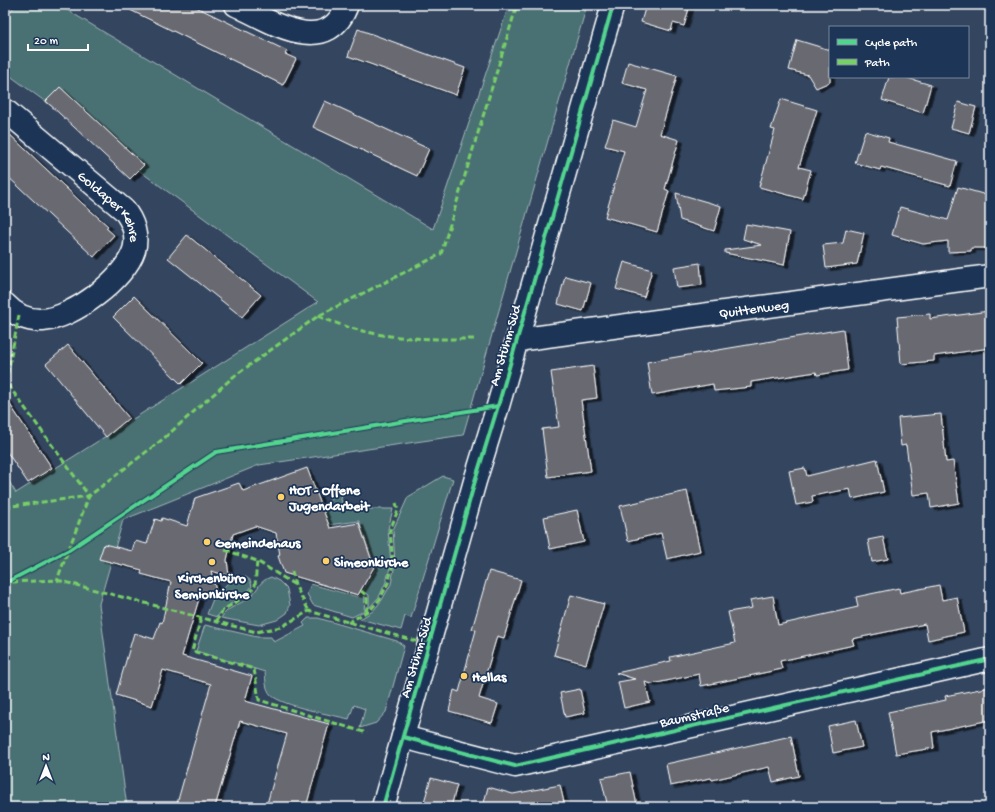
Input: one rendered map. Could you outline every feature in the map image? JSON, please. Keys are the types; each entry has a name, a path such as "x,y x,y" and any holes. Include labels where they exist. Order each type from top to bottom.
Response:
{"street":[{"path":"236,5 286,29 309,34 322,31 335,23 344,13 347,5"},
{"name":"Am Stühm-Süd","path":"383,807 475,481 613,5"},
{"name":"Goldaper Kehre","path":"5,110 124,210 130,218 135,233 134,249 124,269 100,293 58,318 35,320 19,315 5,304"},
{"name":"Quittenweg","path":"517,340 990,276"},
{"name":"Baumstraße","path":"403,737 515,766 990,659"}],"green space":[{"path":"15,5 62,5 62,7 433,229 509,5 587,5 463,435 259,465 123,520 99,604 127,807 5,807 5,475 16,493 318,302 9,75 5,76 5,20"},
{"path":"443,476 453,479 411,618 405,616 401,630 360,619 373,611 382,600 391,584 395,564 393,530 408,497"},
{"path":"344,490 341,499 343,506 354,509 393,509 388,529 391,564 386,582 379,597 369,608 369,595 363,591 376,568 359,521 328,525 327,520 320,521 322,512 335,492"},
{"path":"244,576 250,580 252,586 248,591 225,608 217,617 207,614 213,599 219,598 222,589 235,578"},
{"path":"271,577 279,581 287,589 290,605 287,613 277,620 259,625 221,618 231,608 251,596 261,583"},
{"path":"311,584 358,597 360,595 365,597 364,611 352,617 313,605 307,594"},
{"path":"308,618 318,618 397,641 404,646 386,712 376,723 360,728 365,709 354,705 349,719 308,710 286,703 271,695 266,684 265,672 196,651 205,625 257,637 271,637 274,642 305,626 303,623"}],"building":[{"path":"120,5 192,5 287,51 285,54 296,59 283,85"},
{"path":"646,5 690,5 684,26 673,23 671,31 641,22"},
{"path":"358,29 465,68 456,95 348,56"},
{"path":"797,40 829,50 830,82 816,88 808,75 789,70"},
{"path":"628,62 677,76 660,134 679,140 665,189 669,191 657,232 605,217 624,151 605,146 613,120 636,127 647,90 622,83"},
{"path":"889,78 907,78 931,85 923,113 882,100"},
{"path":"60,87 144,165 130,179 46,101"},
{"path":"781,99 817,110 799,167 811,170 803,199 759,187 775,130 771,129"},
{"path":"325,101 429,149 417,176 313,127"},
{"path":"958,102 976,107 969,133 951,128"},
{"path":"5,130 108,226 106,228 114,235 94,257 5,174"},
{"path":"865,131 889,138 888,142 957,161 950,186 881,167 880,170 855,163"},
{"path":"958,187 990,196 990,248 971,248 971,251 948,252 948,241 923,244 892,235 900,207 948,220"},
{"path":"676,193 721,206 714,231 680,220"},
{"path":"746,224 790,232 784,265 725,253 725,250 762,245 743,239"},
{"path":"846,229 864,233 857,264 826,268 823,245 843,243"},
{"path":"187,235 261,295 242,317 168,258"},
{"path":"624,262 652,270 644,297 616,289"},
{"path":"700,263 702,285 677,288 674,267"},
{"path":"565,276 591,283 583,311 558,304"},
{"path":"134,296 202,363 181,384 113,317"},
{"path":"989,311 990,348 934,356 934,361 901,364 897,317 930,314 930,319"},
{"path":"843,329 848,370 817,375 816,372 751,382 751,387 714,391 713,384 652,395 647,362"},
{"path":"68,345 129,418 106,437 46,364"},
{"path":"593,366 597,398 581,400 591,471 548,477 542,429 559,427 551,372"},
{"path":"5,397 52,468 28,483 5,449"},
{"path":"941,414 946,462 953,461 959,503 931,508 929,493 913,495 906,445 901,446 898,418"},
{"path":"877,459 884,492 852,499 850,489 812,496 813,502 796,505 789,471 805,468 807,476"},
{"path":"307,468 330,528 359,523 374,567 358,595 284,573 278,556 280,555 276,533 255,526 233,534 227,560 229,576 211,571 217,595 201,592 182,656 252,676 245,701 329,724 306,807 266,807 287,734 240,721 215,807 176,807 211,684 163,670 152,706 116,695 134,633 154,639 160,622 162,623 171,582 141,574 142,570 99,559 104,544 132,551 135,541 147,544 155,519 161,521 162,518 187,526 195,498 239,483 243,491"},
{"path":"687,491 700,551 667,559 661,533 628,541 620,506"},
{"path":"577,510 584,542 550,549 544,517"},
{"path":"883,537 888,559 872,562 868,540"},
{"path":"489,571 521,580 504,638 497,636 479,698 498,704 492,723 449,711 454,690 459,692 476,630 472,629"},
{"path":"939,585 942,600 957,597 964,632 928,640 925,624 852,639 854,645 780,661 782,669 701,686 699,674 652,684 645,682 650,702 624,708 618,682 635,679 616,673 671,661 670,657 735,643 728,612 752,608 750,600 773,596 778,625 858,607 856,597 899,588 900,593"},
{"path":"571,595 604,604 586,664 554,655"},
{"path":"990,687 990,720 932,732 934,748 896,754 888,712 946,700 945,696"},
{"path":"580,689 585,713 565,717 560,693"},
{"path":"856,720 862,747 833,753 828,726"},
{"path":"791,736 799,776 773,782 769,767 712,780 711,778 670,786 666,764"},
{"path":"630,772 637,805 626,807 608,807 601,778"},
{"path":"431,778 457,785 451,807 443,807 424,802"},
{"path":"560,785 565,807 483,807 488,787 513,794"}],"marked path":[{"path":"5,507 89,496 163,439 233,377 318,316 441,254 517,5"},
{"path":"19,315 6,382 89,496 57,580"},
{"path":"318,316 338,324 376,334 432,339 474,339"},
{"path":"348,623 371,609 380,599 388,583 393,564 390,530 398,510 396,503"},
{"path":"225,550 257,561 295,585"},
{"path":"216,622 223,610 249,594 255,586 257,561"},
{"path":"292,571 295,585 309,611"},
{"path":"12,582 57,580 256,632 281,627 309,611 430,645"},
{"path":"361,591 367,596 367,608 365,613"},
{"path":"201,618 192,651 254,669 259,700 367,733"}],"cycle path":[{"path":"383,807 475,481 498,406 613,5"},
{"path":"5,583 69,550 216,452 498,406"},
{"path":"403,737 515,766 990,659"}],"place":[{"name":"HOT - Offene Jugendarbeit","path":"281,497"},
{"name":"Gemeindehaus","path":"207,542"},
{"name":"Simeonkirche","path":"326,561"},
{"name":"Kirchenbüro Semionkirche","path":"212,562"},
{"name":"Hellas","path":"464,676"}]}
